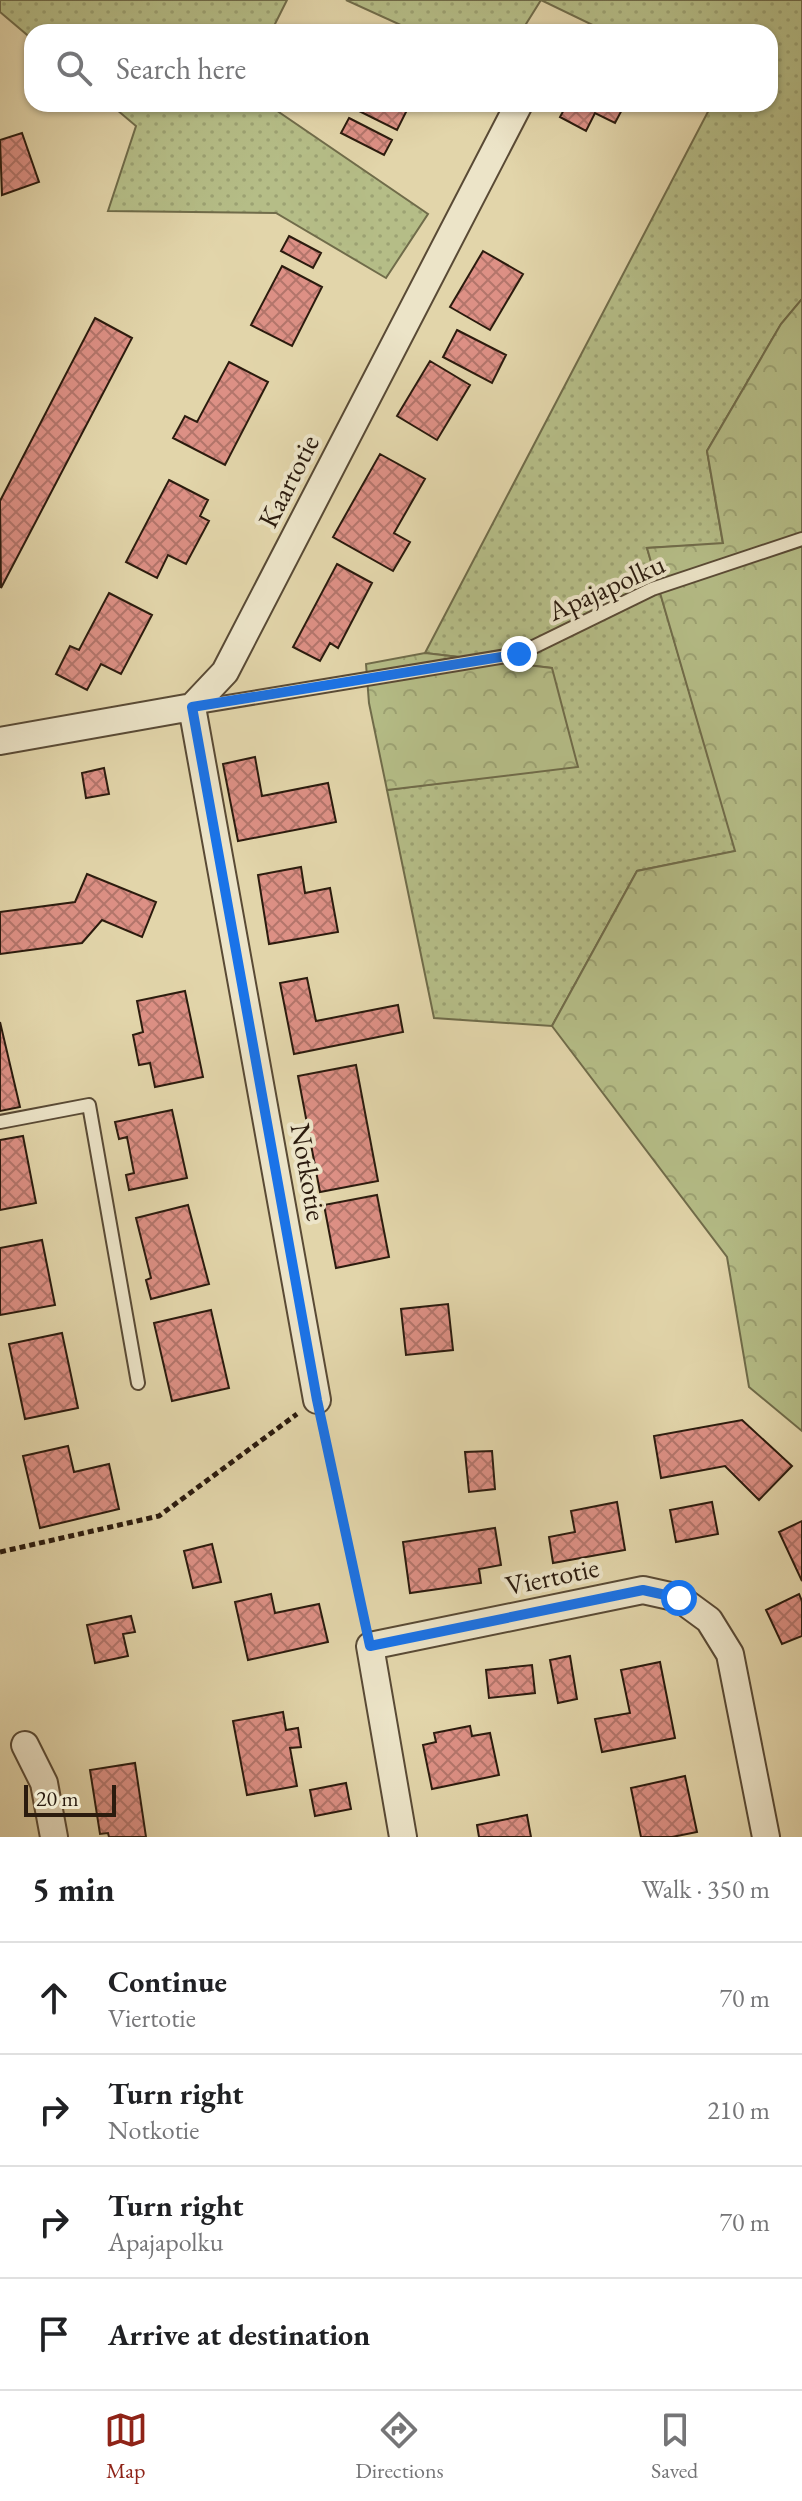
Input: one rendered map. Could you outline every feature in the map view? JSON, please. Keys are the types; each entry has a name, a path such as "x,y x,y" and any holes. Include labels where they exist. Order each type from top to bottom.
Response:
{"street":[{"name":"Kaartotie","path":"192,707 225,672 515,112"},
{"path":"0,741 192,707"},
{"name":"Notkotie","path":"192,707 317,1400"},
{"name":"Viertotie","path":"370,1646 643,1590 679,1598 709,1620 730,1654 766,1837"},
{"path":"370,1646 403,1837"},
{"path":"25,1745 44,1783 54,1837"}],"lane":[{"name":"Apajapolku","path":"192,707 519,654 652,589 802,539"},
{"path":"0,1122 89,1105 138,1383"}],"path":[{"path":"0,1552 159,1516 317,1400 370,1646"}],"green space":[{"path":"0,0 287,0 275,24 24,24 24,32 0,12"},
{"path":"346,0 541,0 526,24 398,24"},
{"path":"541,0 802,0 802,299 781,324 707,451 723,544 647,548 736,851 637,871 552,1026 434,1018 387,790 577,766 551,668 425,653 708,112 778,112 778,24 590,24"},
{"path":"119,112 279,112 428,214 386,278 276,213 108,211 136,126"},
{"path":"802,299 802,1431 749,1387 727,1257 552,1026 637,871 735,851 647,548 723,543 707,451 781,324"},
{"path":"425,653 552,668 578,767 387,790 369,703 366,664"}],"building":[{"path":"361,112 406,112 397,130"},
{"path":"563,112 621,112 615,123 595,113 586,131 560,117"},
{"path":"349,118 392,140 384,155 341,133"},
{"path":"22,133 39,182 2,195 0,140"},
{"path":"289,236 321,253 313,268 281,251"},
{"path":"483,251 523,274 490,330 450,307"},
{"path":"282,266 322,287 292,346 251,325"},
{"path":"95,318 132,338 1,588 0,501"},
{"path":"457,330 506,355 492,383 443,357"},
{"path":"430,361 470,385 437,440 397,416"},
{"path":"229,362 268,382 225,465 173,438 185,416 197,422"},
{"path":"380,454 425,479 394,533 410,542 393,571 333,537"},
{"path":"169,480 208,500 200,516 209,521 186,564 168,555 157,578 126,562"},
{"path":"337,564 372,583 338,648 330,643 320,661 293,647"},
{"path":"109,593 152,615 121,674 101,664 87,690 56,674 70,646 79,650"},
{"path":"255,757 262,796 328,783 336,822 238,841 223,764"},
{"path":"104,768 109,794 86,798 82,773"},
{"path":"301,867 305,893 330,888 338,932 269,944 258,875"},
{"path":"87,874 156,902 142,937 102,920 82,943 0,954 0,912 75,902"},
{"path":"307,978 316,1021 398,1005 403,1032 294,1054 280,983"},
{"path":"185,991 203,1077 155,1087 150,1063 139,1065 133,1035 143,1032 137,1001"},
{"path":"0,1022 20,1107 0,1111"},
{"path":"356,1065 378,1181 320,1192 298,1076"},
{"path":"172,1110 187,1178 129,1190 126,1175 134,1173 127,1137 119,1139 115,1122"},
{"path":"23,1136 36,1203 0,1210 0,1140"},
{"path":"377,1195 389,1257 336,1268 324,1205"},
{"path":"188,1205 209,1284 151,1299 146,1280 151,1278 136,1218"},
{"path":"42,1240 55,1305 0,1315 0,1248"},
{"path":"448,1304 453,1350 406,1355 401,1309"},
{"path":"211,1310 229,1388 172,1401 154,1323"},
{"path":"62,1333 78,1408 25,1419 9,1344"},
{"path":"742,1420 792,1466 759,1500 725,1466 661,1478 654,1436"},
{"path":"68,1446 74,1472 109,1464 119,1509 40,1528 23,1456"},
{"path":"492,1451 495,1489 469,1492 465,1452"},
{"path":"617,1502 625,1550 553,1563 549,1537 575,1532 571,1511"},
{"path":"712,1502 718,1534 676,1542 670,1510"},
{"path":"802,1521 802,1581 779,1532"},
{"path":"495,1528 501,1565 479,1569 481,1583 410,1593 403,1542"},
{"path":"212,1544 221,1582 193,1588 184,1551"},
{"path":"271,1594 275,1613 319,1604 328,1642 248,1660 235,1602"},
{"path":"799,1594 802,1601 802,1636 782,1644 766,1610"},
{"path":"131,1616 135,1632 123,1634 128,1656 95,1663 87,1625"},
{"path":"570,1656 577,1699 558,1703 550,1660"},
{"path":"660,1662 675,1738 602,1752 595,1719 630,1713 621,1670"},
{"path":"532,1665 535,1693 489,1698 486,1670"},
{"path":"283,1712 286,1730 298,1728 301,1747 290,1748 297,1786 247,1795 233,1721"},
{"path":"470,1726 472,1736 490,1733 499,1775 432,1789 423,1745 436,1742 434,1733"},
{"path":"135,1763 146,1837 109,1837 108,1833 100,1834 90,1770"},
{"path":"685,1776 697,1832 672,1837 641,1837 631,1788"},
{"path":"346,1783 351,1809 315,1816 310,1790"},
{"path":"527,1815 531,1837 479,1837 477,1825"}],"route":[{"path":"519,654 192,707 317,1400 370,1646 643,1590 679,1598"}]}
